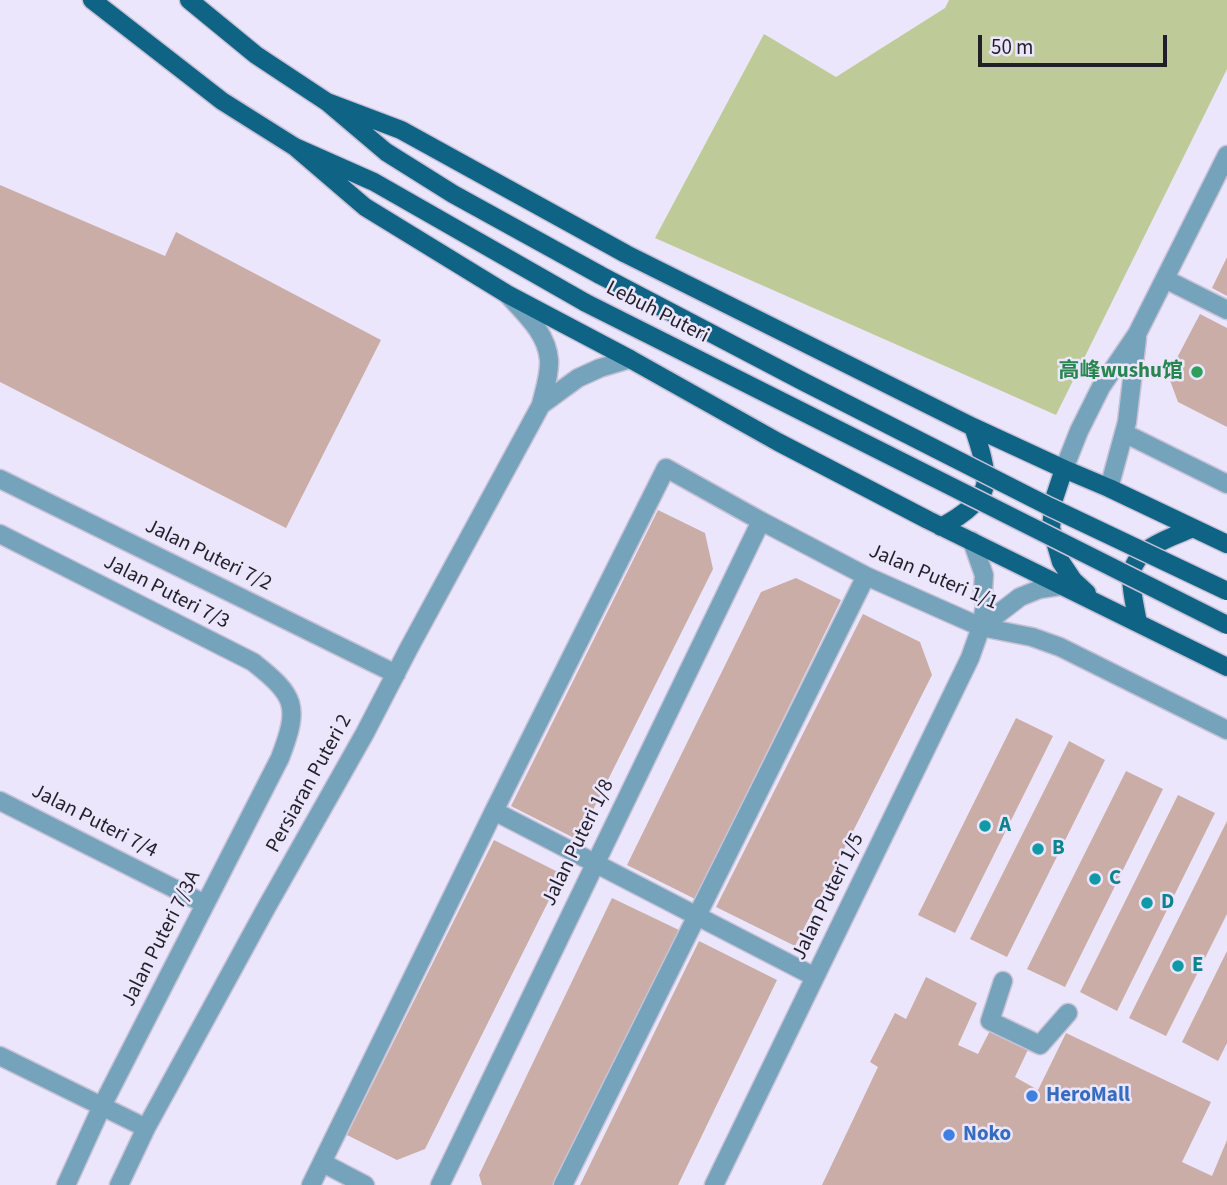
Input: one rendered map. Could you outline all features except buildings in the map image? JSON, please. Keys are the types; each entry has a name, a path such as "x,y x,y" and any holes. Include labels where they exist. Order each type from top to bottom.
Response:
{"main road":[{"name":"Lebuh Puteri","path":"92,0 222,101 295,147 374,182 586,303 1227,625"},
{"name":"Lebuh Puteri","path":"189,0 256,55 327,102 386,152 453,194 804,382 1050,507 1227,591"},
{"path":"327,102 401,130 626,254 973,427 1227,544"},
{"path":"295,147 365,207 507,294 778,442 941,527 1227,667"},
{"path":"941,527 961,516 980,496 985,485 982,453 973,427"},
{"path":"1064,470 1054,499 1051,528 1061,562 1073,580 1101,604"},
{"path":"1138,623 1131,573 1138,559 1153,546 1193,528"}],"street":[{"path":"1064,470 1101,387 1137,334 1226,160"},
{"path":"1165,279 1227,310"},
{"name":"Persiaran Puteri 2","path":"119,1185 146,1128 365,733 541,405 549,361 545,346 539,329 507,294"},
{"path":"1108,488 1127,422 1137,334"},
{"name":"Persiaran Puteri 2","path":"541,405 578,378 630,359"},
{"path":"1124,433 1227,484"},
{"name":"Jalan Puteri 1/1","path":"494,811 666,468 866,576 981,627 1032,637 1060,647 1227,730"},
{"name":"Jalan Puteri 7/2","path":"0,479 396,674"},
{"name":"Jalan Puteri 1/8","path":"440,1185 761,521"},
{"name":"Jalan Puteri 7/3","path":"0,534 253,662 286,692 293,712"},
{"name":"Jalan Puteri 1/5","path":"714,1185 970,659 985,605 984,575 972,541"},
{"path":"563,1185 866,576"},
{"path":"981,627 1020,597 1040,589 1060,586"},
{"name":"Jalan Puteri 7/3A","path":"66,1185 102,1106 281,758 290,733 293,712"},
{"name":"Jalan Puteri 7/4","path":"0,801 205,904"},
{"path":"311,1185 494,811 815,977"},
{"path":"1003,981 990,1021 1040,1045 1068,1013"},
{"path":"0,1056 146,1128"},
{"path":"323,1163 365,1185"}],"green space":[{"path":"949,0 1227,0 1227,69 1056,415 655,238 764,34 836,77 945,8"}],"place":[{"name":"高峰wushu馆","path":"1197,372"},
{"name":"A","path":"985,826"},
{"name":"B","path":"1038,849"},
{"name":"C","path":"1095,879"},
{"name":"D","path":"1147,903"},
{"name":"E","path":"1178,966"},
{"name":"HeroMall","path":"1032,1096"},
{"name":"Noko","path":"949,1135"}]}
